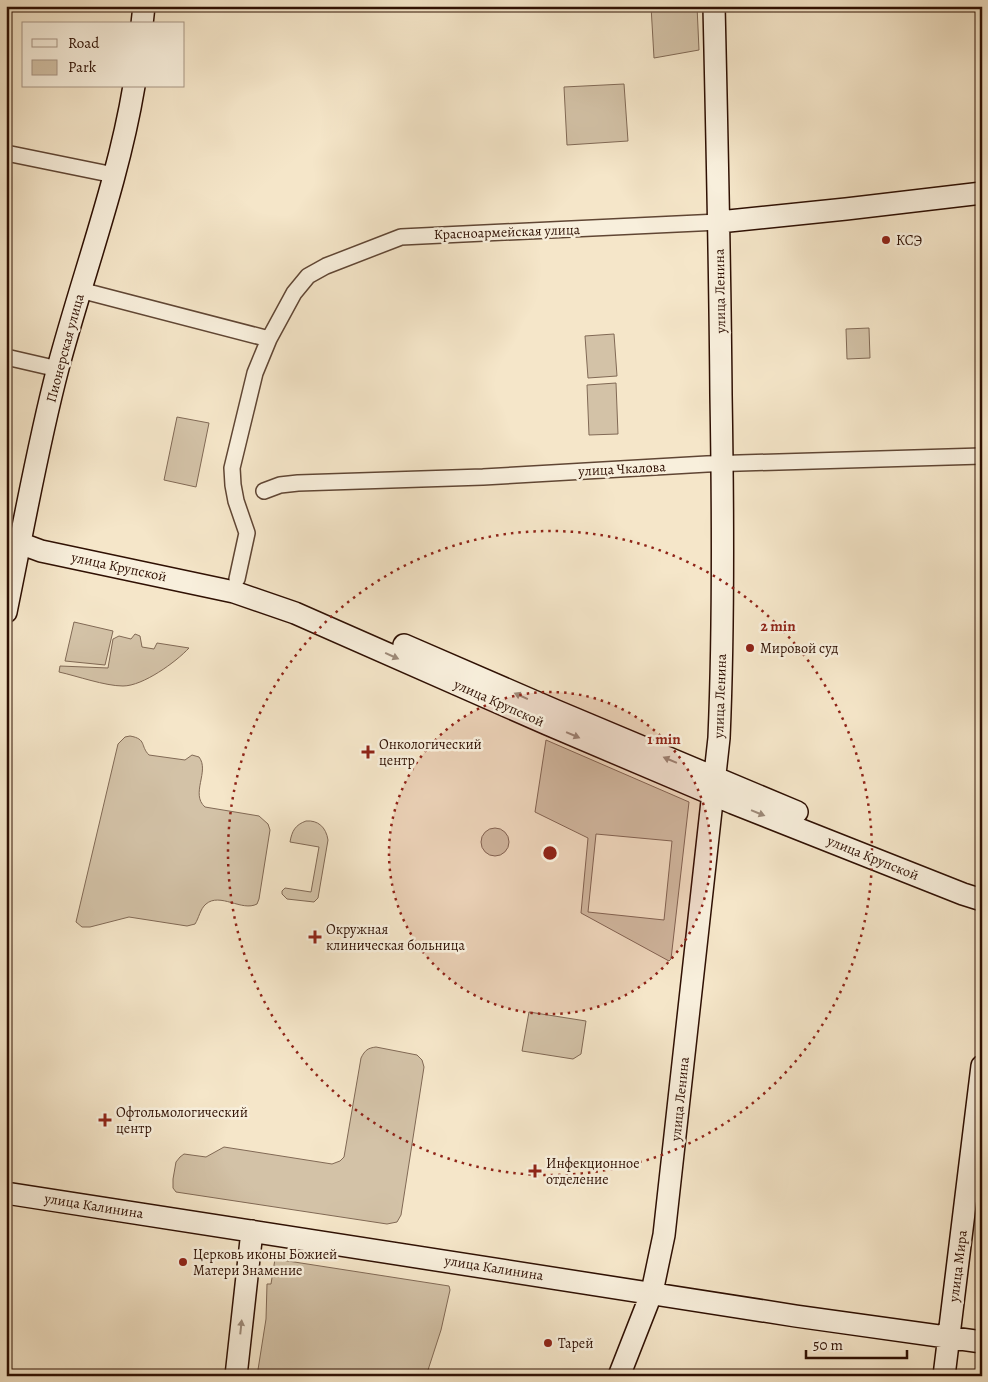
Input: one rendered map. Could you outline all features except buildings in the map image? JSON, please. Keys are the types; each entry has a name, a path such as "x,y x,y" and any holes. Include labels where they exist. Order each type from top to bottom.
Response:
{"main road":[{"path":"142,22 144,6"},
{"name":"улица Ленина","path":"619,1376 652,1292 668,1208 714,786 721,693 722,464 714,6"},
{"name":"Пионерская улица","path":"6,612 14,538 58,369 114,175 134,88"},
{"name":"Красноармейская улица","path":"719,222 982,193"},
{"name":"улица Крупской","path":"14,538 41,551 235,585 267,596 310,604 714,786 963,894 982,900"},
{"name":"улица Крупской","path":"714,786 982,885"},
{"name":"улица Мира","path":"956,1376 955,1338 982,1066"},
{"name":"улица Мира","path":"944,1376 955,1338 982,1173"},
{"name":"улица Калинина","path":"6,1193 652,1292 796,1316 982,1342"},
{"path":"236,1376 252,1231"}],"street":[{"path":"6,153 114,175"},
{"name":"Красноармейская улица","path":"235,585 247,533 232,485 232,468 255,373 269,338 294,293 308,276 326,266 401,237 719,222"},
{"path":"80,290 269,338"},
{"path":"6,357 58,369"},
{"name":"улица Чкалова","path":"264,491 280,485 298,483 483,477 722,464 982,456"}],"green space":[{"path":"651,6 697,6 699,50 654,58"},
{"path":"624,84 628,141 567,145 564,87"},
{"path":"869,328 870,358 847,359 846,329"},
{"path":"614,334 617,376 588,378 585,336"},
{"path":"616,383 618,434 589,435 587,385"},
{"path":"177,417 209,423 196,487 164,480"},
{"path":"74,622 113,631 105,665 65,661"},
{"path":"135,634 140,636 142,647 154,649 157,643 189,648 159,672 131,685 108,684 59,672 60,666 108,668 113,639 119,636 131,639"},
{"path":"130,736 141,741 149,755 185,760 192,755 199,757 202,769 199,796 205,807 259,816 268,824 270,830 257,904 245,906 218,900 212,901 204,906 195,924 187,926 129,917 90,927 82,927 76,922 118,744 125,737"},
{"path":"546,740 689,802 671,959 669,961 581,913 588,838 535,812","holes":["596,834 672,841 664,920 588,912"]},
{"path":"306,821 321,825 328,840 318,898 314,902 287,899 282,894 285,888 311,892 319,847 290,842 295,829 299,824"},
{"path":"495,828 505,832 509,842 505,852 495,856 485,852 481,842 485,832"},
{"path":"529,1012 586,1021 581,1054 573,1059 522,1051"},
{"path":"376,1047 417,1055 422,1060 424,1067 401,1215 397,1222 387,1224 176,1192 173,1188 176,1162 180,1157 184,1154 206,1157 224,1147 332,1164 340,1161 344,1157 361,1058 367,1050"},
{"path":"275,1259 449,1286 450,1290 441,1330 428,1370 420,1376 257,1376 266,1319 267,1284 271,1284"}],"place":[{"name":"КСЭ","path":"886,240"},
{"name":"Мировой суд","path":"750,648"},
{"name":"Онкологический центр","path":"368,752"},
{"name":"Окружная клиническая больница","path":"315,937"},
{"name":"Офтольмологический центр","path":"105,1120"},
{"name":"Инфекционное отделение","path":"535,1171"},
{"name":"Церковь иконы Божией Матери Знамение","path":"183,1262"},
{"name":"Тарей","path":"548,1343"}]}
